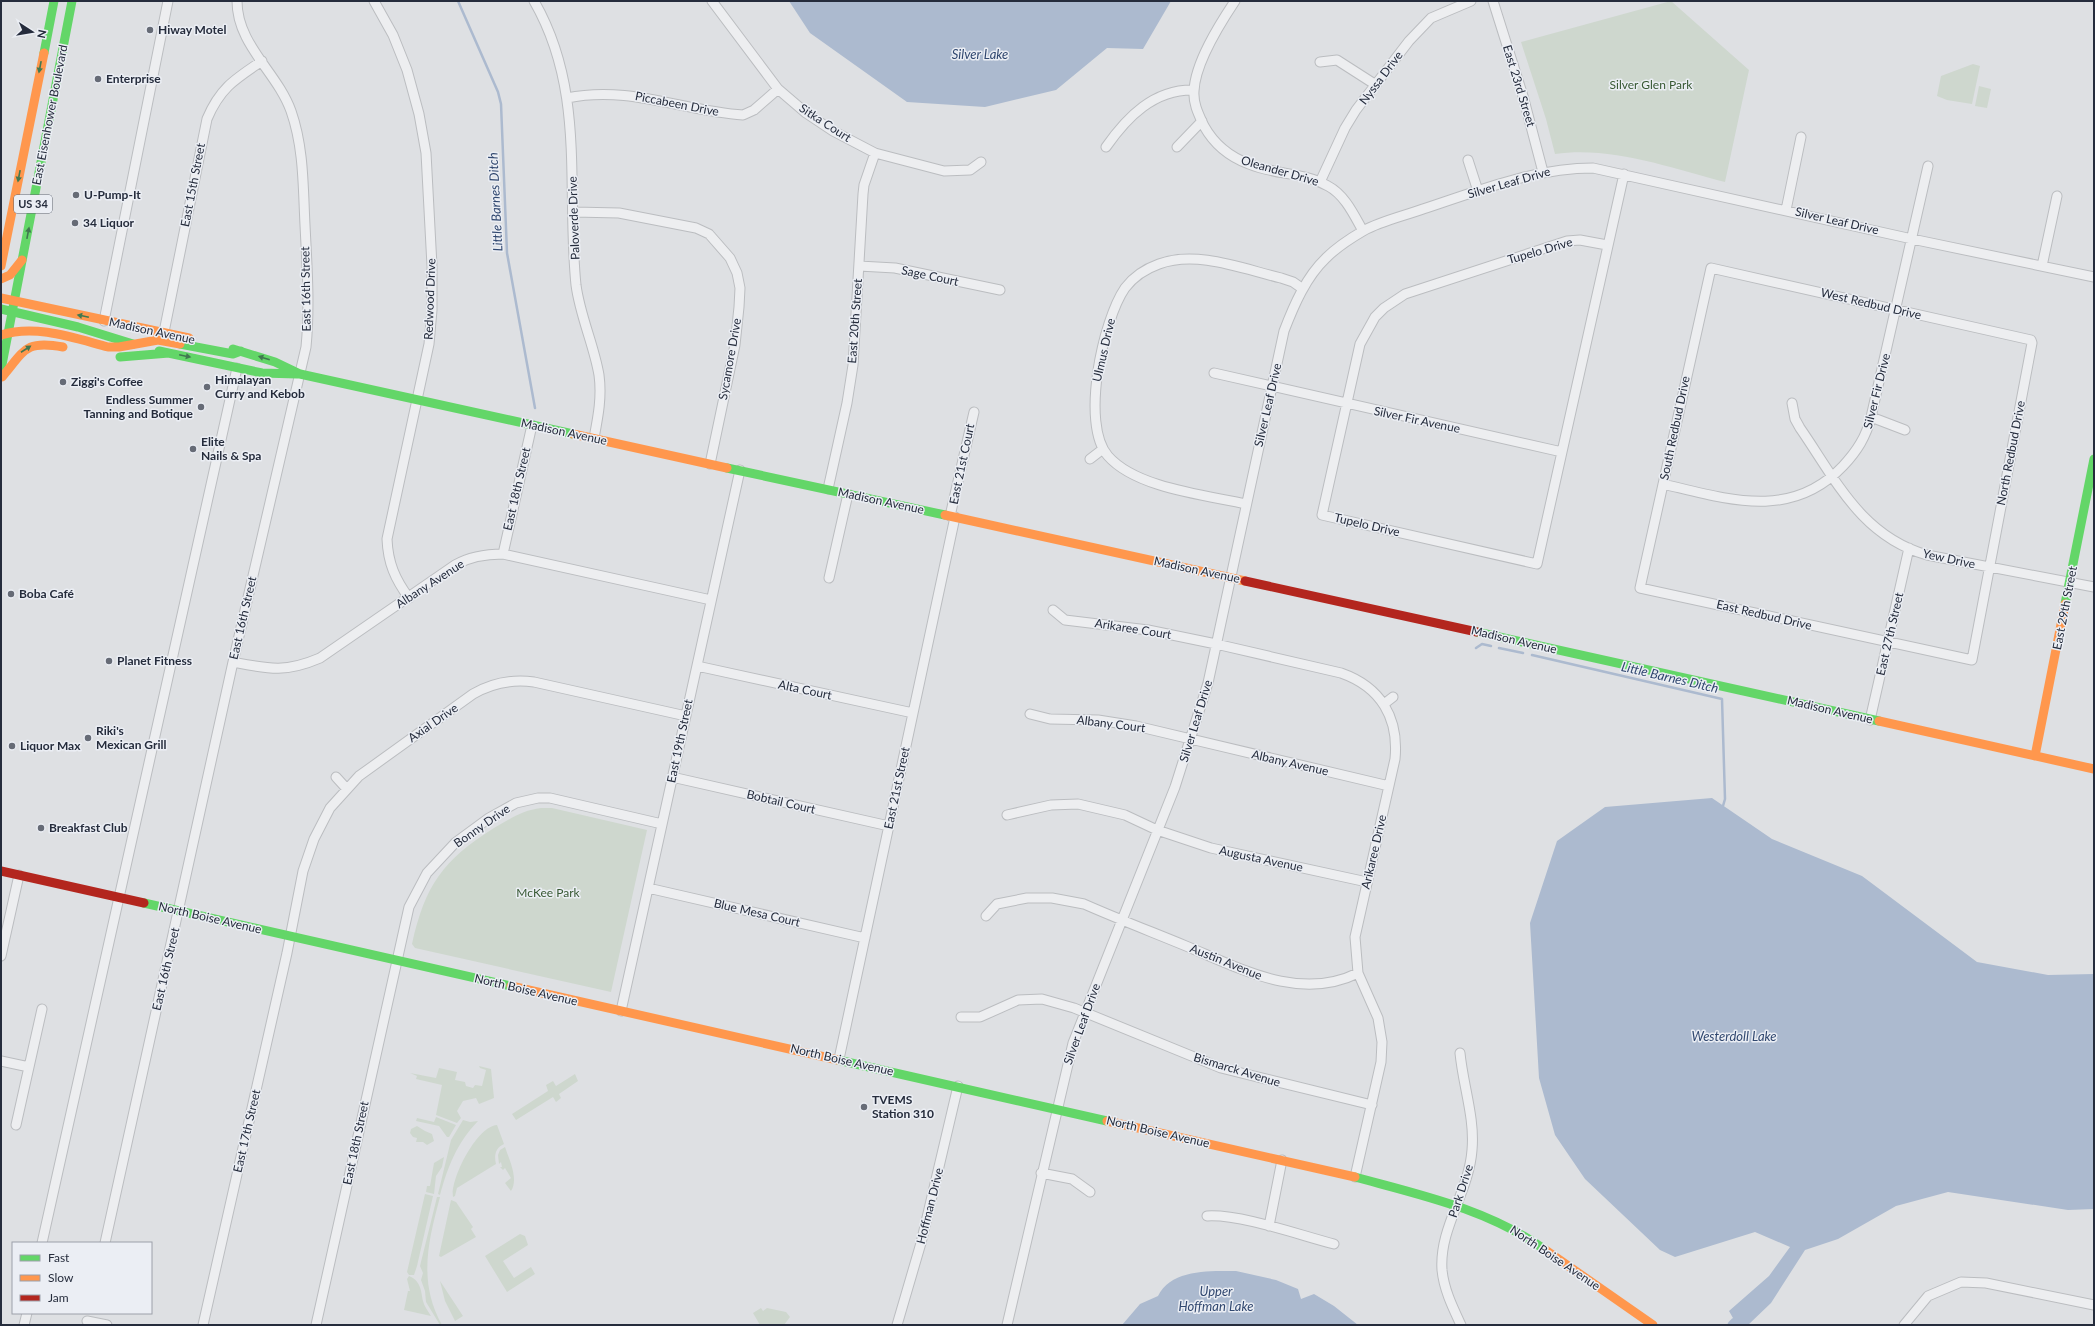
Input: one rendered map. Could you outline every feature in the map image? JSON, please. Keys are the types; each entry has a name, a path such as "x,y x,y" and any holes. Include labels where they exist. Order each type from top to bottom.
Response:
{"main road":[{"name":"East Eisenhower Boulevard","path":"1,266 4,235 54,1"},
{"name":"East Eisenhower Boulevard","path":"1,370 5,333 13,312 72,1"},
{"path":"1,279 10,275 22,260"},
{"name":"Madison Avenue","path":"1,298 104,321 164,332 241,351 275,362 300,374 1230,577 2094,770"},
{"name":"Madison Avenue","path":"1,309 78,327 169,353 237,368 274,375 300,374"},
{"path":"5,333 41,332 108,347 119,347 158,340 232,354 241,351"},
{"path":"1,378 10,368 18,355 33,345 49,344 72,349"},
{"path":"103,356 118,357 169,353"},
{"name":"East 29th Street","path":"2036,756 2094,459"},
{"name":"North Boise Avenue","path":"1,871 1282,1160 1355,1177 1458,1205 1492,1218 1520,1232 1653,1325"}],"street":[{"path":"104,321 168,1"},
{"name":"East 16th Street","path":"105,1242 233,662 306,347 308,299 302,164 299,135 291,110 278,84 246,38 240,24 237,1"},
{"name":"Redwood Drive","path":"374,1 393,35 407,70 419,114 426,153 431,244 432,310 429,344 387,539 389,557 394,576 409,598"},
{"name":"Paloverde Drive","path":"534,1 552,38 560,60 567,98 571,130 577,289 600,385 600,404 594,438"},
{"name":"Sitka Court","path":"712,1 778,89 806,114 833,131 875,153 944,172 970,170 981,162"},
{"name":"Oleander Drive","path":"1235,1 1202,58 1194,90 1197,112 1202,121 1214,142 1235,158 1250,165 1309,177 1329,187 1346,202 1364,230"},
{"name":"Nyssa Drive","path":"1320,182 1345,128 1409,41 1431,18 1471,1"},
{"name":"East 23rd Street","path":"1493,1 1524,96 1543,172"},
{"name":"East 15th Street","path":"164,332 207,119 218,95 242,74 262,60"},
{"path":"1320,62 1337,60 1376,85"},
{"name":"Piccabeen Drive","path":"567,98 591,94 626,94 743,115 754,110 778,89"},
{"path":"1106,147 1118,130 1148,102 1171,92 1194,90"},
{"path":"1177,146 1202,121"},
{"path":"1786,210 1802,137"},
{"name":"East 20th Street","path":"828,489 847,403 853,365 864,185 875,153"},
{"path":"1468,160 1478,191"},
{"name":"Silver Fir Drive","path":"1663,484 1735,500 1770,502 1793,498 1811,490 1833,476 1854,454 1868,431 1872,417 1928,166"},
{"name":"Silver Leaf Drive","path":"1007,1325 1067,1061 1084,1012 1122,921 1157,830 1176,787 1208,683 1284,331 1292,309 1303,288 1326,258 1364,230 1478,191 1543,172 1568,168 1593,168 1912,239 2094,277"},
{"name":"Tupelo Drive","path":"1607,245 1580,240 1567,241 1405,294 1393,301 1375,317 1360,344 1322,515 1537,564 1624,174"},
{"path":"2042,266 2057,196"},
{"name":"Sycamore Drive","path":"574,212 619,213 696,228 709,234 730,258 737,273 740,288 739,307 735,344 710,464"},
{"name":"Ulmus Drive","path":"1103,449 1094,411 1098,371 1112,313 1125,288 1141,272 1170,260 1204,260 1281,278 1293,282 1303,288"},
{"name":"Sage Court","path":"859,266 895,268 1000,290"},
{"name":"West Redbud Drive","path":"1711,268 2031,340"},
{"name":"South Redbud Drive","path":"1640,588 1711,268"},
{"name":"North Redbud Drive","path":"1888,643 1972,660 2032,343 2031,340"},
{"path":"42,1242 237,368"},
{"name":"Silver Fir Avenue","path":"1214,373 1562,452"},
{"name":"Yew Drive","path":"1792,403 1795,419 1800,428 1859,514 1887,537 1927,555 2094,587"},
{"name":"East 21st Court","path":"952,517 974,412"},
{"path":"1872,417 1905,430"},
{"name":"East 18th Street","path":"503,554 532,425"},
{"path":"1090,459 1103,449 1108,456 1126,471 1146,482 1246,504"},
{"name":"East 19th Street","path":"621,1011 740,470"},
{"path":"829,578 848,494"},
{"name":"East 21st Street","path":"839,1059 913,713 952,517"},
{"name":"East 27th Street","path":"1870,720 1909,548"},
{"name":"Albany Avenue","path":"233,662 273,669 290,669 320,658 464,560 484,556 503,554 711,600"},
{"name":"East Redbud Drive","path":"1640,588 1888,643"},
{"name":"Arikaree Court","path":"1053,610 1065,620 1148,630 1216,644"},
{"name":"Arikaree Drive","path":"1216,644 1350,676 1368,686 1384,704 1390,715 1396,745 1389,786 1355,937 1358,973 1378,1018 1382,1034 1381,1062 1355,1177"},
{"name":"Alta Court","path":"697,666 913,713"},
{"name":"Axial Drive","path":"291,936 308,853 330,808 346,788 384,757 471,695 482,689 502,682 521,680 686,716"},
{"path":"1384,704 1393,697"},
{"name":"Albany Court","path":"1030,714 1050,719 1098,720 1136,726 1191,740"},
{"name":"Albany Avenue","path":"1191,740 1389,786"},
{"path":"336,777 346,788"},
{"name":"Bobtail Court","path":"672,777 889,826"},
{"name":"Bonny Drive","path":"396,960 409,907 427,872 455,842 506,807 524,801 550,798 662,824"},
{"name":"Augusta Avenue","path":"1007,814 1051,805 1078,804 1125,815 1157,830 1211,848 1367,882"},
{"path":"1,956 19,874"},
{"name":"Blue Mesa Court","path":"648,888 865,938"},
{"name":"Austin Avenue","path":"986,916 997,904 1040,897 1064,899 1084,904 1122,921 1270,980 1313,984 1338,980 1358,973"},
{"name":"East 17th Street","path":"203,1325 291,936"},
{"name":"East 18th Street","path":"316,1325 396,960"},
{"name":"Bismarck Avenue","path":"961,1017 980,1017 1010,1002 1035,998 1084,1012 1221,1068 1372,1105"},
{"path":"16,1125 42,1009"},
{"name":"Park Drive","path":"1460,1054 1472,1129 1473,1149 1458,1205 1444,1245 1442,1270 1449,1300 1461,1325"},
{"path":"1,1061 29,1067"},
{"name":"Hoffman Drive","path":"897,1325 921,1243 958,1086"},
{"path":"1269,1226 1282,1160"},
{"path":"1041,1173 1072,1179 1090,1192"},
{"path":"1207,1216 1218,1216 1269,1226 1334,1244"},
{"path":"1904,1325 1928,1296 1961,1282 1986,1283 2094,1305"},
{"path":"24,1325 27,1314"},
{"path":"87,1320 107,1325"}],"green space":[{"name":"Silver Glen Park","path":"1671,1 1749,70 1725,182 1662,165 1619,156 1576,152 1555,154 1546,119 1521,42"},
{"path":"1973,64 1980,66 1972,104 1947,100 1937,96 1941,76"},
{"path":"1979,86 1991,89 1987,108 1975,106"},
{"name":"McKee Park","path":"541,808 552,808 647,830 611,992 415,948 412,944 423,905 430,890 449,863 476,840 494,828 522,813"},
{"path":"479,1066 491,1069 494,1098 479,1104 476,1098 463,1101 457,1111 461,1118 457,1123 436,1115 442,1085 416,1079 417,1076 410,1073 436,1078 439,1068 457,1072 455,1080 465,1082 466,1086 473,1088 475,1085 482,1086 486,1070 480,1068"},
{"path":"575,1074 578,1081 559,1094 561,1098 556,1102 553,1097 516,1120 512,1114 548,1091 546,1085 553,1081 556,1086"},
{"path":"436,1117 456,1125 449,1137 447,1137 439,1126 416,1121 417,1118 434,1122"},
{"path":"463,1120 470,1122 478,1121 464,1138 454,1155 446,1174 440,1195 438,1194 451,1140"},
{"path":"497,1125 504,1144 496,1152 496,1164 457,1188 455,1196 453,1197 453,1189 460,1167 473,1143 489,1128"},
{"path":"417,1126 432,1134 434,1141 427,1145 423,1142 416,1142 417,1138 413,1137 410,1133 411,1129"},
{"path":"505,1147 514,1175 511,1191 505,1183 511,1178 505,1168 503,1170 500,1167 502,1167 501,1162 499,1164 498,1155 500,1150"},
{"path":"444,1157 442,1167 436,1176 434,1194 426,1192 427,1186 430,1186 434,1163"},
{"path":"425,1194 433,1196 417,1266 414,1275 409,1275 407,1272"},
{"path":"437,1197 440,1197 429,1246 428,1277 430,1293 442,1325 440,1325 426,1302 425,1291 421,1280 423,1273 420,1266"},
{"path":"451,1200 456,1202 473,1227 471,1229 476,1237 441,1257 439,1256"},
{"path":"520,1234 525,1236 528,1245 503,1261 514,1278 531,1267 535,1274 507,1292 485,1256"},
{"path":"409,1276 418,1283 424,1303 431,1316 404,1310 408,1291 410,1291 407,1279"},
{"path":"440,1281 463,1316 455,1321 445,1301"},
{"path":"761,1308 763,1311 767,1308 786,1312 790,1317 784,1325 760,1325 753,1313"}],"water":[{"name":"Silver Lake","path":"789,1 1171,1 1143,49 1107,48 1056,90 985,107 907,102 810,33"},
{"name":"Westerdoll Lake","path":"1712,798 1772,839 1862,876 1977,962 2048,975 2094,974 2094,1209 2068,1210 1948,1192 1896,1206 1838,1239 1805,1250 1771,1303 1748,1325 1737,1325 1729,1311 1769,1276 1790,1247 1755,1232 1675,1257 1660,1250 1585,1179 1555,1135 1539,1078 1530,923 1557,841 1605,807"},
{"name":"Upper Hoffman Lake","path":"1236,1271 1276,1280 1298,1289 1301,1299 1314,1294 1334,1306 1358,1325 1122,1325 1140,1304 1158,1296 1164,1287 1182,1276 1192,1273"}],"waterway":[{"name":"Little Barnes Ditch","path":"458,1 498,92 501,104 507,253 535,408"},
{"name":"Little Barnes Ditch","path":"1476,648 1482,644 1491,646"},
{"name":"Little Barnes Ditch","path":"1499,648 1523,653"},
{"name":"Little Barnes Ditch","path":"1532,655 1722,699 1725,799 1723,806"},
{"path":"1732,1325 1735,1322"}],"traffic: fast":[{"path":"44,53 54,1"},
{"path":"1,370 72,1"},
{"path":"1,309 78,327 133,344"},
{"path":"180,344 233,354 241,351"},
{"path":"233,349 275,362 300,374 573,434"},
{"path":"159,351 262,373 297,374"},
{"path":"120,357 169,353"},
{"path":"2065,604 2094,459"},
{"path":"727,468 945,515"},
{"path":"1477,632 1879,721"},
{"path":"144,903 511,986"},
{"path":"838,1060 1107,1121"},
{"path":"1355,1177 1429,1197 1477,1213 1500,1223 1544,1249"}],"traffic: slow":[{"path":"1,266 44,53"},
{"path":"1,279 10,275 22,260"},
{"path":"1,298 189,338"},
{"path":"1,335 14,332 41,332 68,336 108,347 119,347 158,340 180,344"},
{"path":"2,377 21,354 33,346 50,345 63,347"},
{"path":"573,434 727,468"},
{"path":"945,515 1245,581"},
{"path":"2035,756 2065,604"},
{"path":"1879,721 2094,769"},
{"path":"511,986 838,1060"},
{"path":"1107,1121 1355,1177"},
{"path":"1544,1249 1653,1325"}],"traffic: jam":[{"path":"1245,581 1477,632"},
{"path":"1,871 144,903"}],"place":[{"name":"Hiway Motel","path":"150,30"},
{"name":"Enterprise","path":"98,79"},
{"name":"U-Pump-It","path":"76,195"},
{"name":"34 Liquor","path":"75,223"},
{"name":"Ziggi's Coffee","path":"63,382"},
{"name":"Himalayan Curry and Kebob","path":"207,387"},
{"name":"Endless Summer Tanning and Botique","path":"201,407"},
{"name":"Elite Nails & Spa","path":"193,449"},
{"name":"Boba Café","path":"11,594"},
{"name":"Planet Fitness","path":"109,661"},
{"name":"Riki's Mexican Grill","path":"88,738"},
{"name":"Liquor Max","path":"12,746"},
{"name":"Breakfast Club","path":"41,828"},
{"name":"TVEMS Station 310","path":"864,1107"}]}
